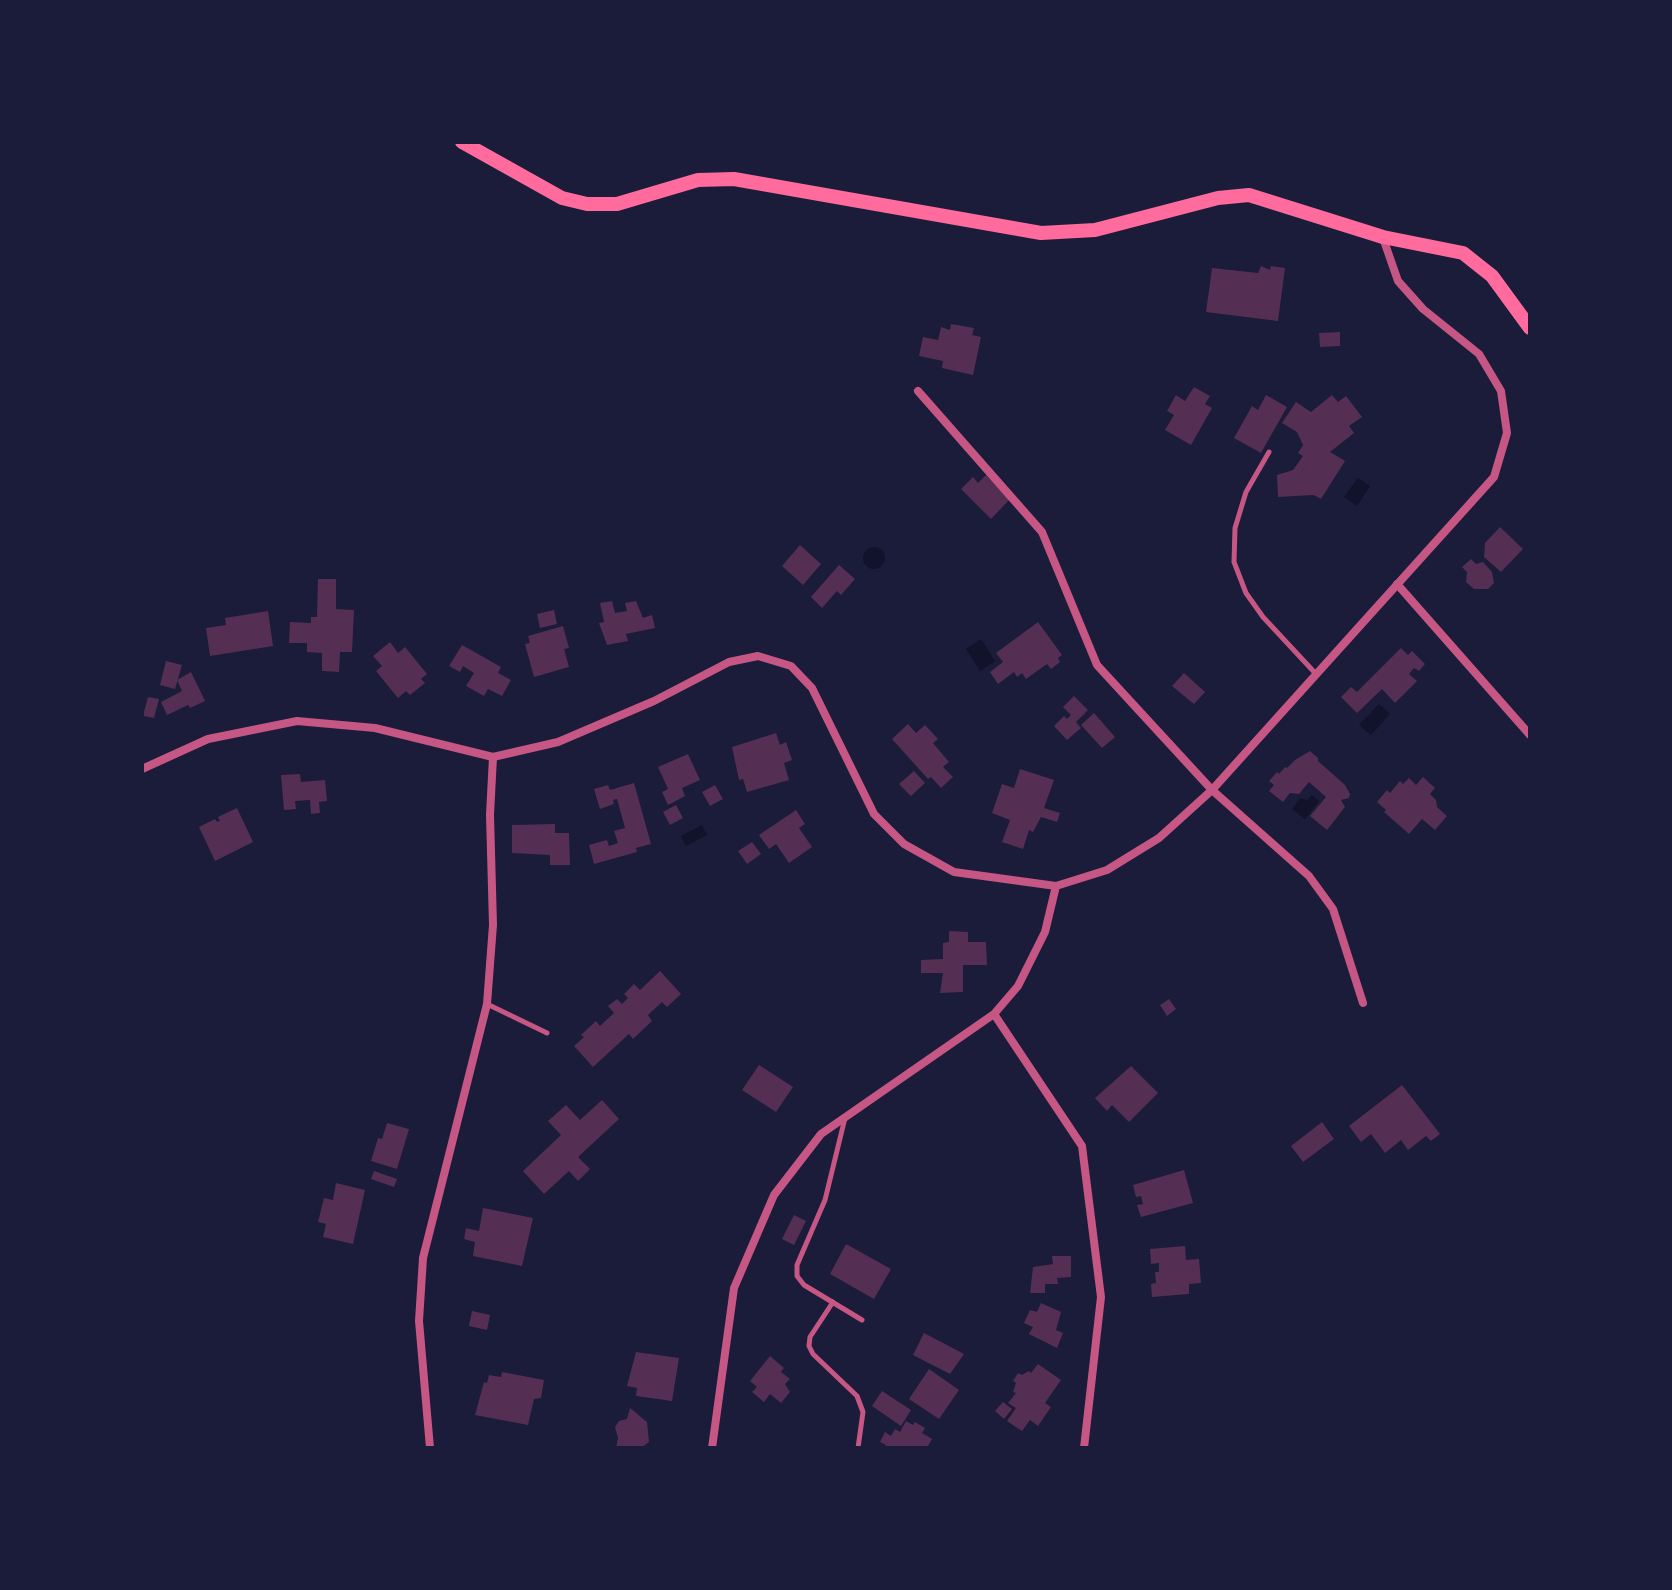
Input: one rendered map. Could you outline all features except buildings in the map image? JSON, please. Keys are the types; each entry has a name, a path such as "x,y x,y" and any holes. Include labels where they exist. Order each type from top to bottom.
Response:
{"main road":[{"path":"462,142 562,198 587,204 617,204 698,180 734,179 1041,233 1095,230 1218,198 1249,195 1383,237 1463,253 1492,276 1530,328"}],"street":[{"path":"142,769 208,739 297,721 375,728 493,757 558,742 654,701 729,662 758,656 791,666 812,688 874,814 904,844 954,872 1056,886 1107,870 1159,838 1212,790 1494,477 1507,433 1501,391 1479,354 1423,309 1398,281 1383,237"},
{"path":"918,391 1042,532 1097,665 1212,790 1309,876 1333,909 1363,1003"},
{"path":"1397,584 1530,735"},
{"path":"430,1448 419,1321 423,1258 487,1004 493,925 490,815 493,757"},
{"path":"712,1448 734,1288 774,1195 821,1134 994,1014 1018,986 1045,932 1056,886"},
{"path":"994,1014 1082,1146 1101,1297 1084,1448"}],"lane":[{"path":"1269,452 1246,492 1235,528 1234,562 1246,593 1263,617 1316,674"},
{"path":"487,1004 547,1033"},
{"path":"846,1117 825,1200 797,1265 797,1276 804,1285 862,1320"},
{"path":"833,1302 810,1337 809,1346 813,1354 857,1396 863,1412 858,1448"}],"shaded area":[{"path":"1358,478 1370,486 1357,506 1344,497"},
{"path":"874,547 882,550 885,558 882,566 874,569 866,566 863,558 866,550"},
{"path":"981,639 995,661 980,671 966,649"},
{"path":"1379,704 1390,714 1371,735 1359,725"},
{"path":"1312,795 1319,801 1305,819 1292,809 1300,798 1307,800"},
{"path":"702,825 707,835 686,846 681,836"}]}
